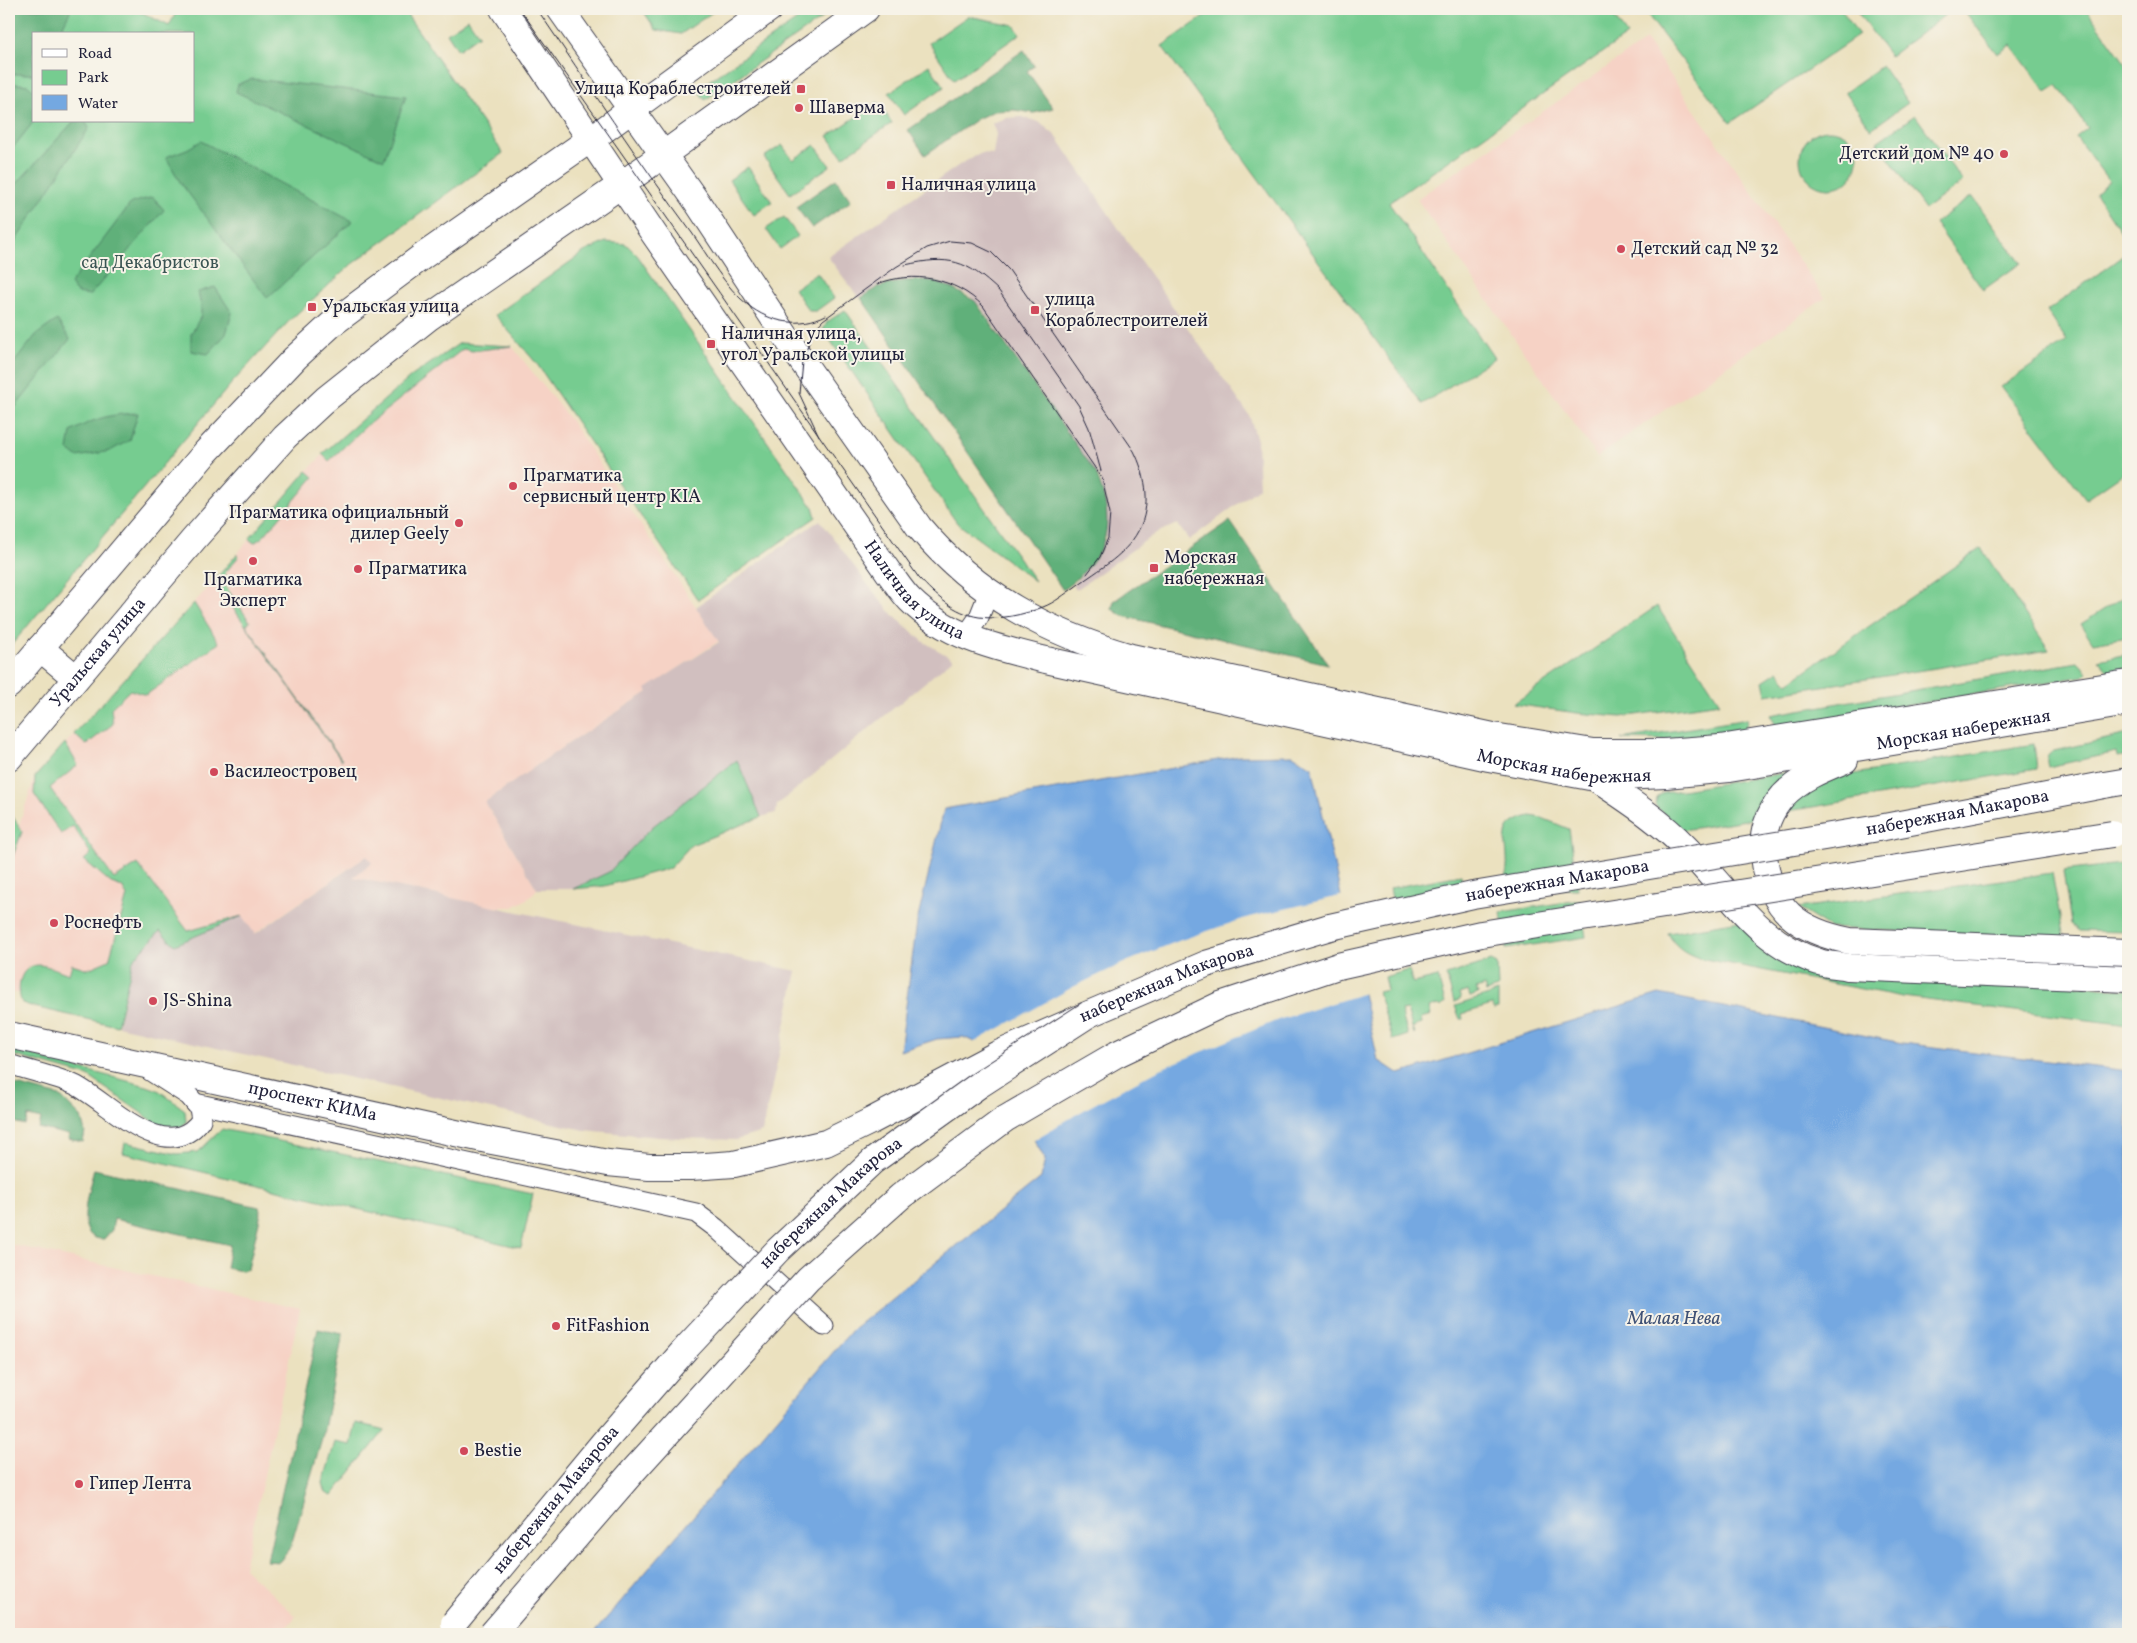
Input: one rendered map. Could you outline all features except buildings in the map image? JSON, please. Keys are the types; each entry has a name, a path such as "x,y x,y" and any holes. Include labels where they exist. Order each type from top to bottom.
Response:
{"main road":[{"name":"Наличная улица","path":"503,9 621,185 889,573 910,599 930,617 965,637 1006,650"},
{"path":"560,9 663,154 797,354 919,527 939,550 989,592"},
{"path":"9,685 206,452 295,358 333,323 423,256 632,110 769,9"},
{"path":"621,185 866,9"},
{"name":"Уральская улица","path":"9,758 194,539 285,436 326,399 428,318 621,185"},
{"name":"Морская набережная","path":"989,592 1047,626 1088,644 1132,657 1493,736 1593,752 1664,752 1720,748 2128,683"},
{"path":"40,648 76,678"},
{"name":"Морская набережная","path":"1006,650 1489,758 1595,778 1666,775 1729,769 2128,703"},
{"path":"1884,744 1814,772 1783,796 1769,818 1762,840 1766,874 1777,902 1790,915 1807,927 1827,937 1850,941 2128,952"},
{"path":"1595,778 1661,824 1686,847 1762,932 1789,949 1818,962 1848,967 2128,979"},
{"name":"набережная Макарова","path":"449,1629 610,1435 778,1250 873,1161 979,1085 1089,1014 1206,964 1330,927 1473,895 1843,834 2116,783"},
{"path":"492,1634 641,1462 808,1279 901,1196 1005,1119 1117,1054 1220,1005 1338,966 1481,934 2120,833"},
{"name":"проспект КИМа","path":"9,1034 492,1141 608,1163 649,1167 691,1167 734,1164 826,1143 998,1054 1089,1014"}],"street":[{"path":"965,637 979,617 989,592"},
{"name":"проспект КИМа","path":"134,1062 189,1096 195,1103"},
{"path":"9,1064 75,1085 137,1128 152,1133 179,1137 194,1130 201,1120 199,1108 195,1103"},
{"path":"195,1103 696,1213 716,1228 824,1326"}],"shaded area":[{"name":"Детский сад № 32","path":"1646,40 1825,298 1597,457 1417,199"},
{"path":"1022,117 1039,122 1056,136 1144,266 1249,415 1257,440 1259,488 1189,540 1177,524 1156,533 1076,590 1073,585 1097,556 1106,538 1107,512 1100,479 981,307 969,295 952,287 919,279 881,284 859,298 828,257 962,163 982,153 993,154 996,134 992,123 1006,118"},
{"path":"512,346 571,421 719,641 647,689 648,692 560,749 485,802 537,889 529,898 513,907 493,907 352,877 367,856 254,934 175,945 160,931 82,1003 9,992 9,850 35,777 214,581 307,471 343,435 412,376 463,349 472,351"},
{"path":"820,520 868,585 893,615 924,642 953,659 777,805 776,813 761,817 737,761 652,827 609,872 573,889 537,889 485,802 560,749 648,692 646,689 719,642 696,607"},
{"path":"367,856 372,863 353,877 797,971 762,1132 736,1140 659,1137 584,1130 118,1026 133,960 160,931 175,945 242,916 255,934"},
{"path":"9,1244 300,1309 244,1568 296,1616 281,1634 9,1634"}],"green space":[{"name":"сад Декабристов","path":"9,9 135,9 169,26 178,9 403,9 503,153 352,264 290,320 231,384 9,648"},
{"path":"9,9 71,9 60,32 32,32 32,74 9,74"},
{"path":"642,9 717,9 681,34 656,30"},
{"path":"813,9 835,9 705,100 697,89"},
{"path":"1215,9 1608,9 1627,35 1389,203 1494,358 1422,404 1162,46"},
{"path":"1643,9 1783,9 1787,15 1798,9 1841,9 1859,35 1730,123"},
{"path":"1855,9 1953,9 1890,56"},
{"path":"1963,9 2086,9 2128,67 2128,242 2095,193 2109,181 2076,137 2088,128 2057,85 2046,92 2011,45 1997,54"},
{"path":"968,16 1014,25 1020,34 954,80 929,43"},
{"path":"468,19 479,35 458,50 447,33"},
{"path":"1024,50 1034,66 1027,71 1053,108 1034,113 1014,110 994,111 977,119 925,155 908,130"},
{"path":"929,65 944,87 904,115 889,93"},
{"path":"1882,66 1908,103 1871,129 1845,92"},
{"path":"252,79 406,96 384,160 236,92 238,84"},
{"path":"9,83 28,85 32,88 33,122 9,153"},
{"path":"878,102 892,123 843,157 828,136"},
{"path":"1915,115 1963,182 1925,209 1877,142"},
{"path":"73,122 86,122 89,128 9,251 9,192"},
{"path":"1829,130 1845,135 1853,143 1858,159 1853,175 1845,183 1829,188 1813,183 1805,175 1800,159 1805,143 1813,135"},
{"path":"201,141 353,221 267,298 180,182 166,157"},
{"path":"782,145 793,160 815,145 830,166 790,194 764,157"},
{"path":"748,167 772,202 754,215 729,180"},
{"path":"836,179 851,201 812,228 796,207"},
{"path":"1972,196 2021,263 1983,290 1935,223"},
{"path":"153,197 164,210 90,295 77,293 70,284 131,203"},
{"path":"784,217 798,236 780,249 766,229"},
{"path":"606,242 626,244 637,255 813,507 816,517 698,600 537,364 495,315 584,252"},
{"path":"2128,252 2128,470 2086,499 2001,387 2067,341 2047,311"},
{"path":"817,273 834,298 816,311 809,311 794,289"},
{"path":"927,280 950,287 975,301 1096,473 1106,509 1107,525 1104,539 1099,552 1090,565 1063,590 861,298 878,287 903,281"},
{"path":"215,287 232,313 226,334 208,354 191,351 191,334 201,316 198,292"},
{"path":"845,310 1035,581 957,523 823,330 827,322"},
{"path":"57,320 70,339 9,415 9,369 36,335"},
{"path":"460,343 512,346 472,351 463,349 366,426 329,461 322,454 412,376"},
{"path":"138,413 130,440 110,451 77,457 68,450 71,432 79,427 119,414"},
{"path":"307,471 314,477 263,537 254,543 249,539"},
{"path":"1230,521 1328,664 1122,616 1112,609 1114,601"},
{"path":"1981,548 2049,650 1766,695 1763,681 1778,671 1788,683"},
{"path":"237,554 239,556 225,573 222,581 250,622 246,625 342,760 214,581"},
{"path":"2128,594 2128,637 2093,643 2081,624"},
{"path":"194,603 219,643 146,695 130,690 111,708 113,724 86,745 74,734"},
{"path":"1657,606 1720,703 1621,717 1513,704"},
{"path":"2128,654 2128,669 2109,672 2098,660"},
{"path":"2078,662 2087,672 2084,676 1777,727 1770,715"},
{"path":"1748,719 1744,733 1669,740 1621,739"},
{"path":"2128,734 2128,755 2118,757 2117,752 2048,767 2047,758 2054,751"},
{"path":"65,743 78,765 50,788 114,879 138,864 188,931 242,916 175,945 160,931 133,960 117,1026 34,1007 22,1003 20,997 19,985 21,979 27,969 32,966 45,966 69,974 72,964 88,969 109,960 127,896 122,887 111,883 84,860 91,854 73,826 61,834 34,794 35,777"},
{"path":"2034,744 2037,769 1783,812 1796,798 1830,778"},
{"path":"737,760 761,817 691,845 670,868 605,886 573,889 609,872 652,827"},
{"path":"1785,773 1788,775 1758,818 1683,830 1657,808 1655,804 1658,796 1664,793"},
{"path":"9,810 22,832 11,861 9,861"},
{"path":"1531,816 1542,818 1569,829 1578,889 1501,887 1507,870 1506,835 1508,829 1519,819"},
{"path":"2128,863 2128,932 2079,931 2071,924 2063,871"},
{"path":"2052,873 2064,939 1830,928 1798,908"},
{"path":"1461,875 1467,907 1396,920 1390,888"},
{"path":"1580,900 1586,937 1506,949 1501,912"},
{"path":"1739,921 1785,956 2128,990 2128,1025 1903,997 1699,958 1681,949 1668,933"},
{"path":"1491,961 1497,964 1498,988 1486,992 1484,986 1476,989 1478,994 1470,997 1468,991 1459,994 1461,999 1454,1002 1446,975"},
{"path":"1409,970 1413,983 1438,977 1445,1003 1441,1007 1439,1005 1429,1008 1431,1015 1421,1018 1422,1024 1413,1027 1414,1034 1407,1010 1401,1011 1408,1035 1393,1040 1378,992 1387,990 1384,977"},
{"path":"1498,992 1498,1008 1494,1009 1492,1005 1462,1014 1463,1019 1460,1019 1455,1006"},
{"path":"9,1046 51,1061 158,1090 185,1110 186,1122 182,1127 165,1126 153,1121 88,1076 9,1054"},
{"path":"9,1083 60,1096 81,1117 85,1132 83,1142 68,1139 69,1135 38,1128 41,1119 28,1116 25,1125 9,1121"},
{"path":"222,1129 533,1194 521,1248 123,1153 125,1142 177,1154 198,1152"},
{"path":"94,1169 259,1207 261,1213 248,1269 242,1271 226,1268 230,1245 114,1219 112,1230 104,1239 94,1237 88,1231 85,1222 85,1211"},
{"path":"318,1329 343,1334 322,1439 290,1549 279,1562 267,1561"},
{"path":"356,1423 385,1430 332,1496 326,1493 323,1483 335,1442 351,1445"}],"water":[{"name":"Малая Нева","path":"1293,755 1312,767 1378,1060 1399,1074 1659,994 1902,1043 2128,1071 2128,1634 593,1634 853,1329 1041,1178 1045,1159 979,1044 963,1037 937,1039 900,1051 917,922 944,809 1240,756"}],"pier":[{"path":"1344,895 1365,993 1278,1020 1158,1070 1089,1107 1032,1141 977,1046 971,1044 1073,987 1126,962 1181,940 1246,918"}],"tram line":[{"path":"520,9 670,222 819,436 919,578 946,603 961,612 987,618 1011,616 1043,607 1063,595 1121,553 1136,535 1144,516 1146,506 1144,478 1134,451 1009,270 991,252 972,243 950,241 927,248 896,267 823,320 814,330 802,361 799,393 819,436"},
{"path":"537,9 633,150 732,290 748,305 776,320 796,322 816,319 826,315"},
{"path":"905,265 934,260 956,263 977,272 999,291 1079,406 1089,428 1101,471"},
{"path":"877,284 905,278 933,279 960,289 972,296 983,306 1102,478 1110,513 1108,538 1100,557 1087,574"}],"place":[{"name":"Улица Кораблестроителей","path":"801,89"},
{"name":"Шаверма","path":"799,108"},
{"name":"Детский дом № 40","path":"2004,154"},
{"name":"Наличная улица","path":"891,185"},
{"name":"Детский сад № 32","path":"1621,249"},
{"name":"Уральская улица","path":"312,307"},
{"name":"улица Кораблестроителей","path":"1035,310"},
{"name":"Наличная улица, угол Уральской улицы","path":"711,344"},
{"name":"Прагматика сервисный центр KIA","path":"513,486"},
{"name":"Прагматика официальный дилер Geely","path":"459,523"},
{"name":"Прагматика Эксперт","path":"253,561"},
{"name":"Морская набережная","path":"1154,568"},
{"name":"Прагматика","path":"358,569"},
{"name":"Василеостровец","path":"214,772"},
{"name":"Роснефть","path":"54,923"},
{"name":"JS-Shina","path":"153,1001"},
{"name":"FitFashion","path":"556,1326"},
{"name":"Bestie","path":"464,1451"},
{"name":"Гипер Лента","path":"79,1484"}]}
